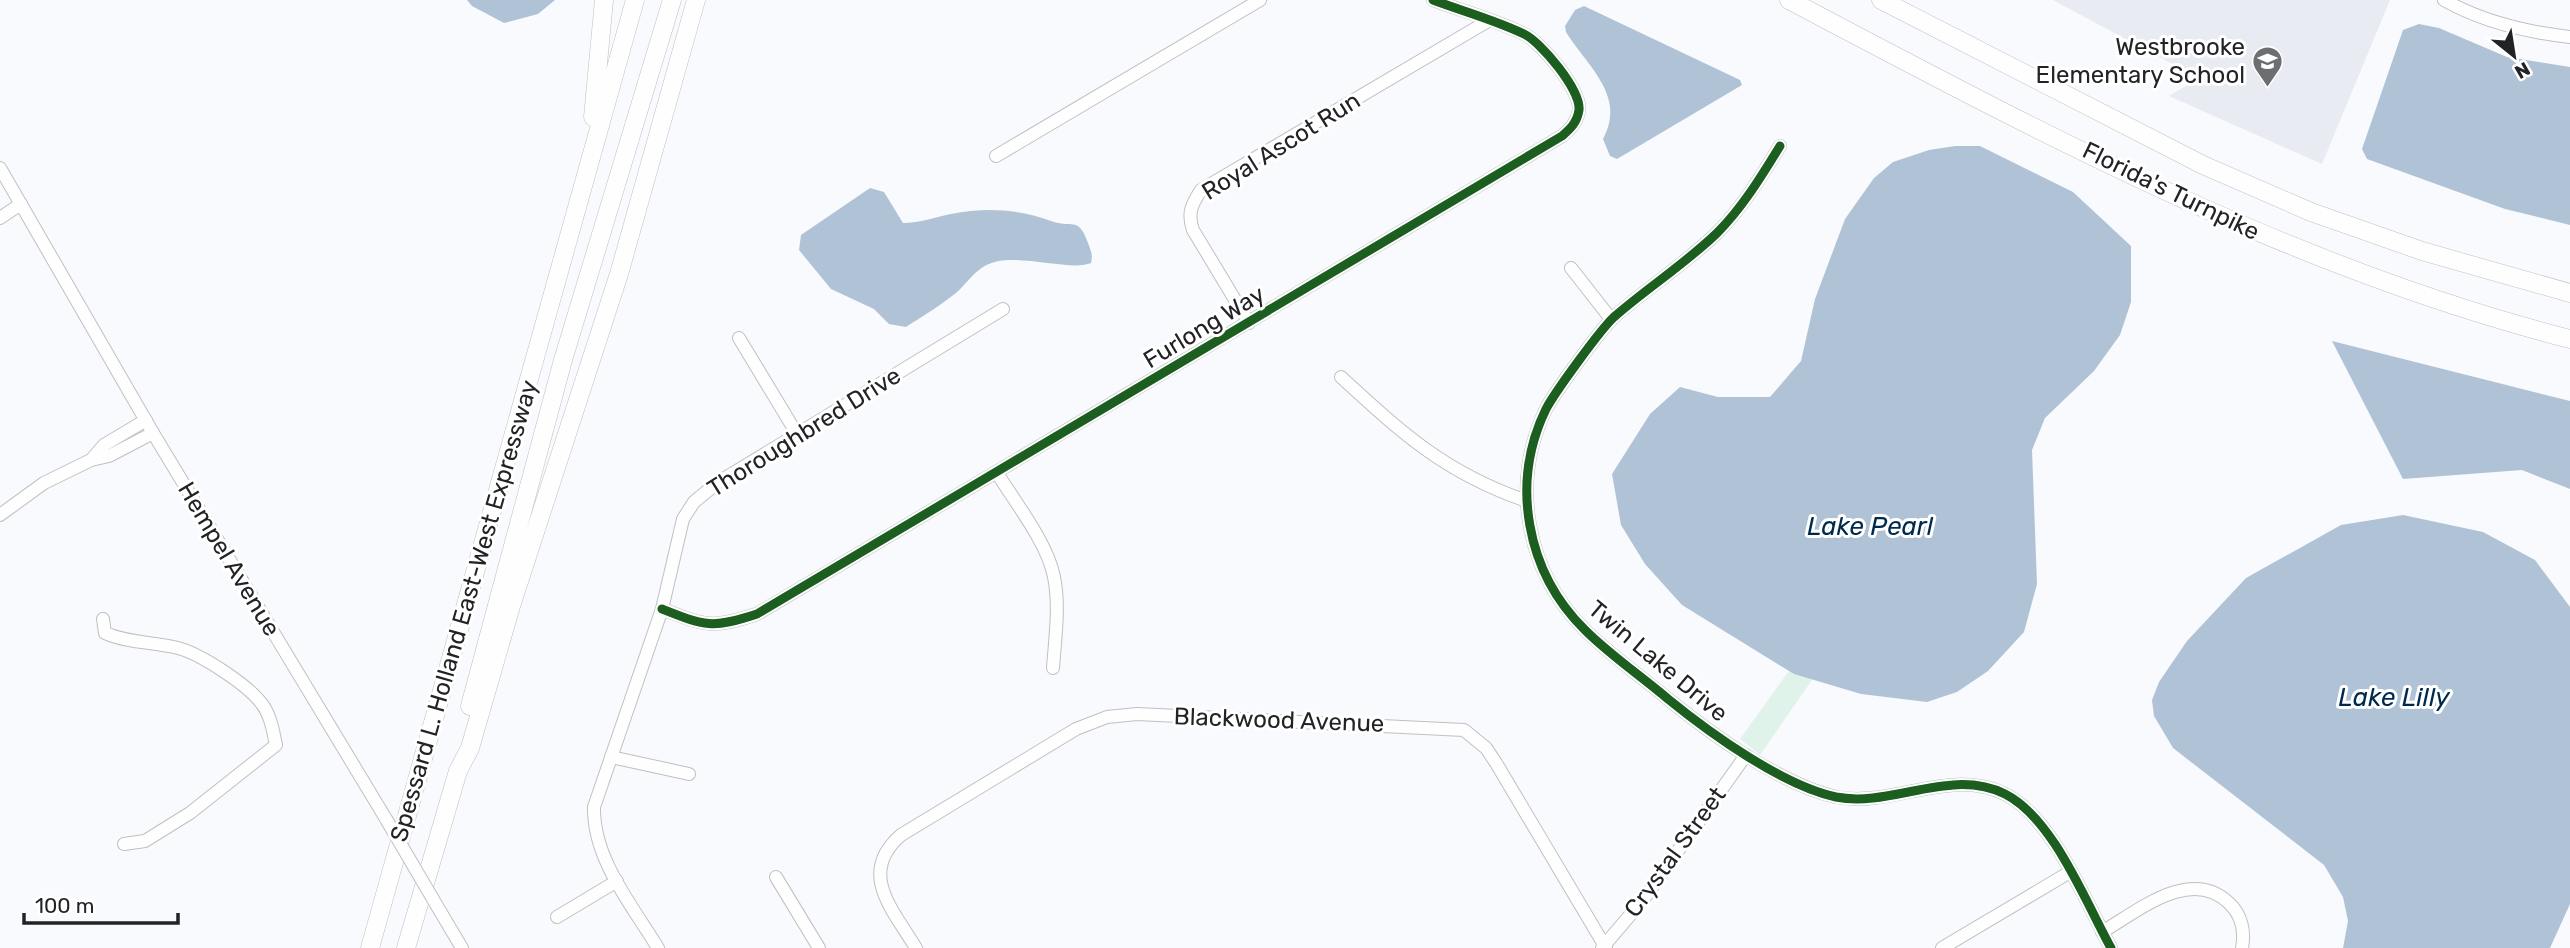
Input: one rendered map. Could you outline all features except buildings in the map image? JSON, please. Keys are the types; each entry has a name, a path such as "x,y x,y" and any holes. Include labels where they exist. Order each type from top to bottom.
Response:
{"highway":[{"path":"557,273 559,246 590,139 602,45 604,0"},
{"path":"557,273 569,243 635,0"},
{"path":"458,771 458,750 563,360 672,0"},
{"path":"458,771 470,748 511,606 619,274 696,0"},
{"name":"Florida's Turnpike","path":"1789,0 1933,76 2238,226 2408,292 2496,320 2570,339"},
{"name":"Florida's Turnpike","path":"1881,0 2203,165 2299,206 2421,251 2570,293"},
{"name":"Spessard L. Holland East-West Expressway","path":"370,948 557,273"},
{"name":"Spessard L. Holland East-West Expressway","path":"406,948 458,771"}],"street":[{"path":"996,156 1260,0"},
{"name":"Furlong Way","path":"662,609 701,625 725,625 757,614 1562,136 1574,125 1579,108 1574,93 1546,51 1526,34 1433,0"},
{"path":"2444,0 2470,15 2534,33 2570,37"},
{"name":"Royal Ascot Run","path":"1249,323 1189,218 1192,204 1201,190 1488,21"},
{"name":"Twin Lake Drive","path":"1780,146 1751,192 1718,232 1611,319 1547,407 1532,447 1524,500 1532,542 1552,589 1584,629 1700,725 1812,791 1841,798 1951,785 1982,786 2007,795 2051,835 2111,948"},
{"name":"Hempel Avenue","path":"0,168 153,433 462,948"},
{"path":"0,218 21,204"},
{"path":"1571,268 1611,319"},
{"name":"Thoroughbred Drive","path":"658,948 617,881 593,829 594,807 662,609 682,519 694,502 716,483 1003,309"},
{"path":"738,338 797,434"},
{"path":"1341,377 1409,440 1481,485 1524,500"},
{"path":"91,460 104,445 146,421"},
{"path":"0,515 44,483 91,460 109,456 153,433"},
{"path":"997,473 1047,555 1054,575 1057,600 1053,668"},
{"path":"103,619 105,633 120,639 182,649 236,680 262,704 272,726 276,745 190,813 145,841 124,844"},
{"name":"Blackwood Avenue","path":"916,948 884,895 879,863 887,847 901,835 1076,729 1107,717 1138,714 1464,730 1486,748 1496,762 1604,947"},
{"name":"Crystal Street","path":"1604,947 1643,900 1746,754"},
{"path":"611,757 689,774"},
{"path":"1942,948 2070,873"},
{"path":"776,877 819,948"},
{"path":"557,917 617,881"},
{"path":"2102,932 2166,895 2193,887 2212,891 2237,912 2244,934 2242,948"}],"shaded area":[{"name":"Westbrooke Elementary School","path":"2053,0 2390,0 2322,164 2169,96 2194,81 2191,74"},
{"path":"1809,643 1828,657 1760,755 1740,739"}],"water":[{"path":"467,0 555,0 538,14 504,23 472,6"},
{"path":"1584,6 1740,80 1742,85 1617,159 1610,156 1603,139 1609,123 1607,95 1593,69 1566,32 1565,26 1575,10"},
{"path":"2419,24 2439,28 2507,57 2570,67 2570,225 2505,209 2367,159 2362,149 2403,30"},
{"name":"Lake Pearl","path":"1980,146 2073,192 2131,246 2131,302 2120,335 2094,371 2045,418 2032,450 2037,584 2024,632 1988,671 1957,692 1927,702 1861,694 1794,674 1682,605 1645,564 1621,525 1612,474 1650,414 1680,387 1718,397 1770,397 1801,361 1815,299 1845,219 1874,178 1893,162 1929,150"},
{"path":"870,188 884,192 903,223 989,210 1074,224 1084,234 1091,253 1091,263 1073,265 1010,260 991,263 978,271 958,291 906,327 889,324 874,309 831,289 799,250 801,235"},
{"path":"2332,341 2570,401 2570,489 2522,470 2403,479"},
{"name":"Lake Lilly","path":"2403,515 2483,532 2535,560 2570,607 2570,904 2550,948 2343,948 2348,921 2343,897 2324,865 2173,748 2154,716 2152,700 2159,682 2187,641 2246,578 2341,525"}],"cycle path":[{"path":"662,609 709,624 729,622 757,614 1562,136 1570,128 1578,115 1578,101 1567,79 1540,46 1513,29 1433,0"},
{"path":"1780,146 1751,192 1717,233 1607,324 1546,409 1535,437 1527,496 1530,526 1537,554 1565,607 1585,630 1615,657 1685,713 1748,757 1793,782 1836,797 1857,799 1963,785 1984,787 2005,794 2022,806 2053,841 2111,948"}],"place":[{"name":"Westbrooke Elementary School","path":"2268,88"}]}
